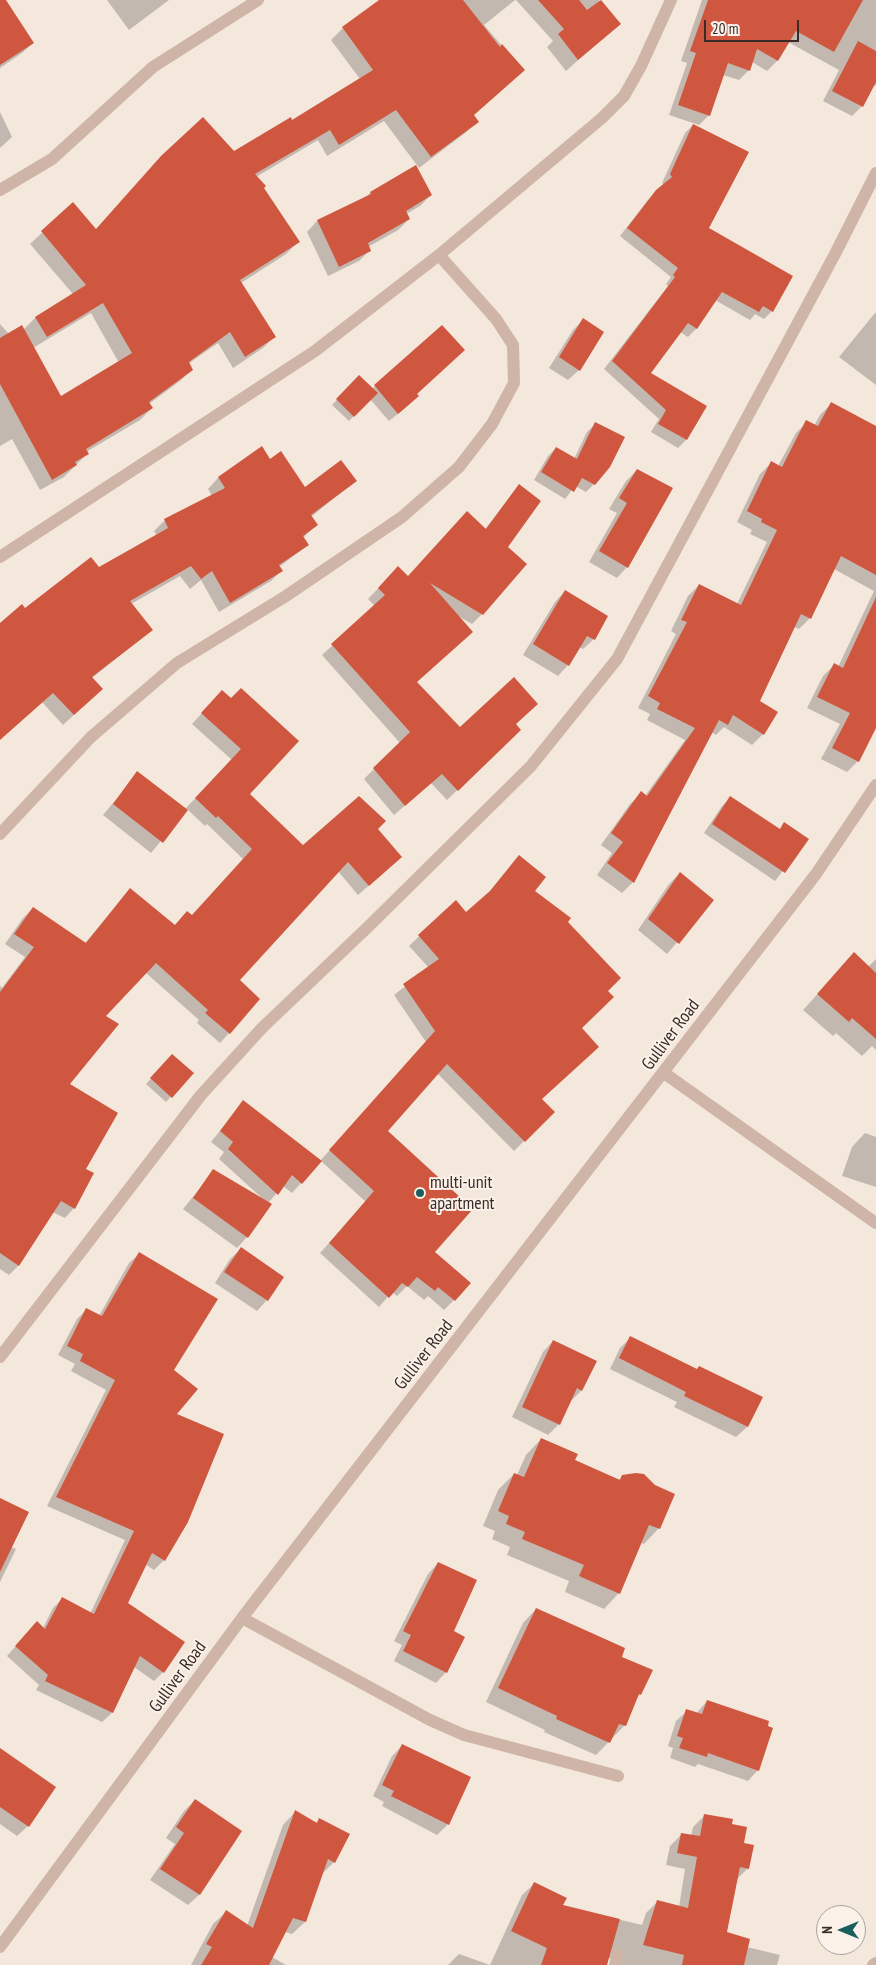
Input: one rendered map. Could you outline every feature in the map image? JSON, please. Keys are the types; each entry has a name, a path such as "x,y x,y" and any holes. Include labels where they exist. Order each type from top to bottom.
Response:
{"street":[{"path":"0,190 52,159 153,66 258,0"},
{"path":"0,557 315,350 439,255 602,118 624,96 642,66 671,0"},
{"path":"0,1357 201,1096 262,1028 370,925 531,766 617,659 835,254 876,173"},
{"path":"0,834 91,737 178,663 286,596 402,517 459,467 486,431 514,384 513,345 496,319 439,255"},
{"name":"Gulliver Road","path":"0,1947 242,1618 816,874 876,785"},
{"path":"664,1073 876,1223"},
{"path":"242,1618 430,1720 464,1735 618,1776"}],"building":[{"path":"0,0 6,0 34,43 0,65"},
{"path":"379,0 463,0 500,47 502,44 525,70 474,115 479,122 431,157 396,110 339,145 330,130 255,174 266,186 264,188 300,242 240,280 276,337 245,357 230,332 189,362 193,370 149,402 153,408 86,449 89,454 75,462 77,465 52,480 0,384 0,338 22,325 61,396 132,353 103,303 47,337 35,317 86,285 41,231 73,202 96,229 161,156 203,117 234,151 291,117 292,120 373,70 342,27"},
{"path":"538,0 579,0 587,10 601,0 621,24 578,60 558,34 564,29"},
{"path":"708,0 863,0 834,52 796,31 778,61 757,49 750,71 728,63 710,116 678,105 696,53 690,51"},
{"path":"858,41 876,51 876,82 863,107 832,91"},
{"path":"693,124 749,152 709,228 793,276 773,312 763,306 759,312 722,292 697,329 688,323 651,373 707,406 687,440 658,424 666,410 612,361 675,277 673,275 678,268 627,228 656,190 672,177 670,174"},
{"path":"416,165 432,195 406,211 410,219 368,243 371,251 339,267 317,220 371,194 370,192"},
{"path":"583,318 604,332 580,371 559,357"},
{"path":"442,325 465,350 398,414 374,385"},
{"path":"359,375 378,393 354,417 336,399"},
{"path":"831,402 876,426 876,575 841,556 811,619 801,614 760,701 778,712 764,735 733,715 728,725 719,720 634,883 607,863 623,842 611,833 641,791 647,796 695,728 657,709 660,703 648,696 687,622 681,620 699,584 741,605 777,530 761,522 762,519 747,511 771,461 782,467 806,420 818,426"},
{"path":"595,422 625,437 610,467 595,485 582,478 574,492 541,472 556,447 577,459"},
{"path":"262,446 270,459 281,451 305,487 341,460 357,481 311,515 318,525 303,536 309,545 279,565 283,571 230,603 212,571 201,579 191,566 130,601 153,630 92,677 103,689 74,715 53,693 0,740 0,623 22,604 25,608 91,557 99,567 168,528 164,519 225,488 218,477"},
{"path":"637,469 673,488 628,568 599,551 627,503 619,498"},
{"path":"519,484 541,501 508,547 527,564 483,615 430,583 473,632 417,682 460,727 514,677 538,704 516,724 521,730 458,791 442,774 405,806 373,768 410,732 331,644 385,595 378,588 398,566 408,576 467,511 486,529"},
{"path":"565,590 608,616 595,640 587,636 569,666 533,644"},
{"path":"876,597 876,728 859,762 832,748 850,713 817,697 834,663 843,668"},
{"path":"241,688 299,741 250,794 303,845 359,796 386,821 378,829 402,857 369,886 348,862 240,980 260,999 230,1034 205,1013 208,1010 156,963 106,1016 119,1024 70,1084 118,1113 86,1169 94,1173 75,1209 61,1201 19,1266 0,1253 0,992 34,947 14,934 33,907 86,943 130,888 175,925 187,911 192,915 252,849 218,816 216,818 195,798 241,749 201,713 222,690 231,698"},
{"path":"137,771 188,810 163,843 113,804"},
{"path":"730,796 780,829 784,822 809,839 785,873 712,824"},
{"path":"519,855 546,877 535,891 571,918 568,922 621,978 608,991 614,997 582,1028 599,1047 542,1099 555,1112 525,1142 447,1064 388,1131 473,1209 435,1252 471,1283 455,1301 438,1287 435,1291 417,1277 408,1287 402,1283 389,1298 329,1243 374,1191 329,1150 435,1031 403,984 439,959 418,935 456,900 466,912 490,891"},
{"path":"680,872 714,900 679,944 648,919"},
{"path":"854,952 876,973 876,1039 852,1018 849,1022 817,994"},
{"path":"172,1054 194,1073 172,1098 150,1078"},
{"path":"243,1100 322,1161 302,1184 292,1175 278,1195 228,1149 233,1142 220,1131"},
{"path":"213,1169 272,1204 248,1238 193,1198"},
{"path":"241,1247 284,1277 268,1301 224,1272"},
{"path":"139,1252 218,1299 174,1370 198,1389 177,1414 224,1434 188,1522 165,1561 152,1553 128,1603 185,1642 164,1673 140,1656 113,1713 45,1681 48,1675 15,1646 37,1621 45,1629 62,1597 94,1614 134,1531 56,1497 115,1380 80,1361 83,1354 67,1346 86,1308 102,1316"},
{"path":"630,1336 697,1369 699,1366 763,1397 748,1427 684,1396 686,1392 619,1358"},
{"path":"553,1340 597,1361 582,1391 577,1388 560,1425 522,1407"},
{"path":"541,1438 578,1454 575,1460 620,1480 622,1475 644,1474 655,1485 675,1494 660,1529 649,1525 620,1594 579,1576 584,1565 522,1539 525,1532 506,1524 509,1516 498,1511 514,1473 524,1477"},
{"path":"0,1498 29,1512 0,1572"},
{"path":"438,1562 477,1580 454,1631 465,1637 447,1673 403,1651 411,1635 403,1631"},
{"path":"536,1608 625,1648 622,1657 653,1670 641,1695 639,1694 626,1726 619,1724 610,1743 556,1719 557,1716 498,1688"},
{"path":"707,1700 769,1721 768,1726 773,1728 759,1771 708,1753 707,1757 679,1748 683,1738 677,1736 686,1709 702,1714"},
{"path":"402,1744 471,1777 449,1825 391,1796 394,1791 382,1785"},
{"path":"0,1748 56,1787 29,1827 0,1807"},
{"path":"195,1799 242,1831 200,1895 160,1869 184,1833 176,1827"},
{"path":"295,1810 317,1823 319,1818 350,1834 335,1863 328,1859 306,1922 293,1918 269,1965 201,1965 212,1947 206,1944 226,1910 253,1928"},
{"path":"704,1814 733,1819 732,1824 747,1827 744,1843 754,1845 749,1869 740,1867 727,1932 750,1939 744,1965 682,1965 684,1955 643,1945 657,1900 688,1908 697,1857 677,1853 681,1833 700,1836"},
{"path":"534,1882 567,1898 563,1905 620,1919 607,1965 541,1965 547,1948 511,1931"}],"place":[{"name":"multi-unit apartment","path":"420,1193"}]}
